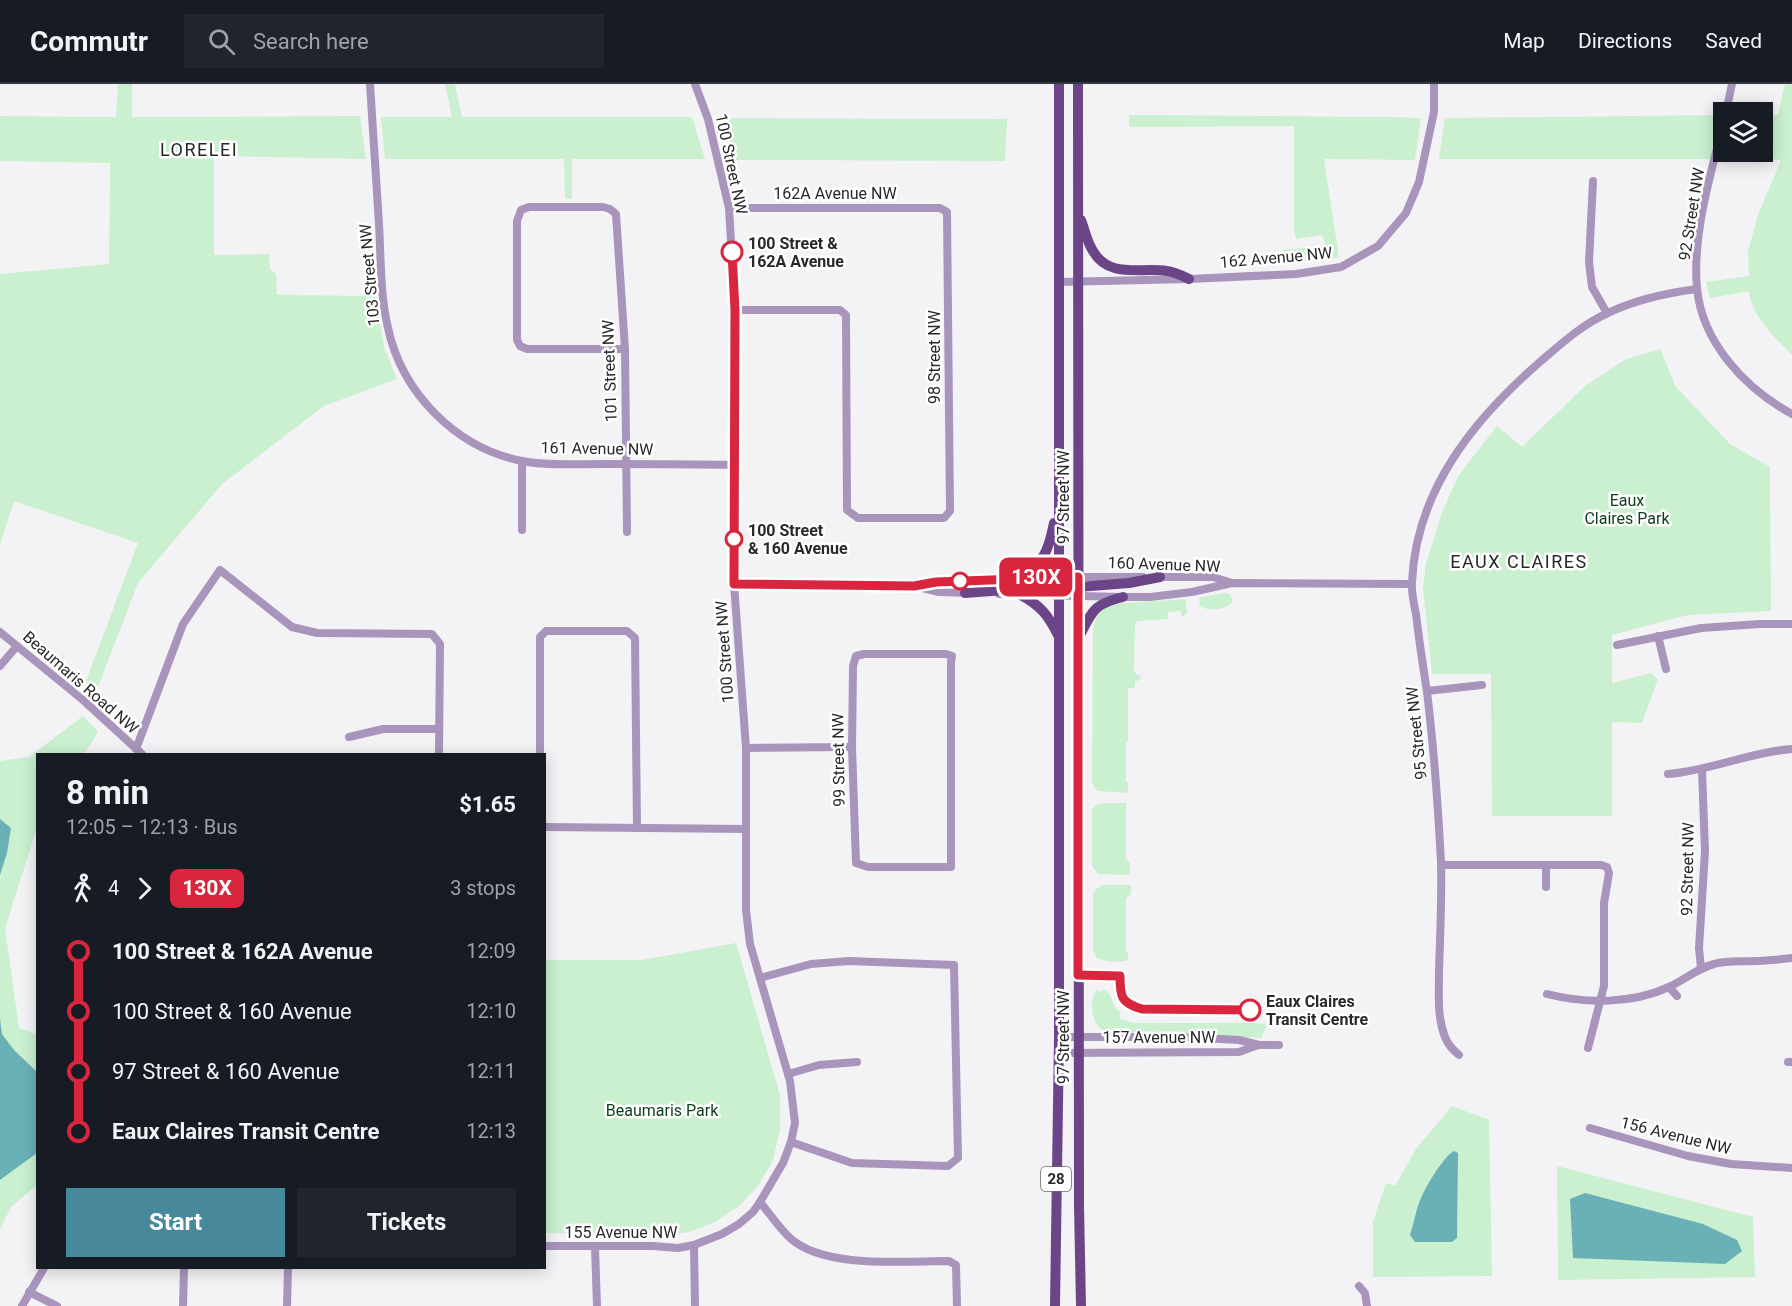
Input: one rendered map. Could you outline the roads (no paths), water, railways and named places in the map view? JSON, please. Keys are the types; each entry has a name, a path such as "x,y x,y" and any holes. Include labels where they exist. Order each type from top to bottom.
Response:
{"main road":[{"name":"97 Street NW","path":"1055,1306 1059,1053 1059,84"},
{"name":"97 Street NW","path":"1078,84 1078,1206 1081,1306"},
{"path":"1078,212 1093,252 1109,267 1126,271 1164,270 1175,272 1189,279"},
{"path":"1014,579 1033,568 1047,551 1059,493"},
{"path":"965,593 1059,586 1075,581 1078,587 1160,578"},
{"path":"1021,596 1048,615 1059,638"},
{"path":"1078,638 1089,616 1102,603 1123,597"}],"street":[{"name":"103 Street NW","path":"370,84 383,292 390,337 402,370 417,392 434,413 463,437"},
{"name":"100 Street NW","path":"695,84 708,119 729,208 735,310 734,584 746,748 746,910 750,944 788,1074 795,1123 783,1163 760,1202"},
{"name":"162 Avenue NW","path":"1059,282 1296,274 1341,267 1378,246 1406,213 1419,182 1434,112 1434,84"},
{"path":"1728,102 1732,84"},
{"name":"92 Street NW","path":"1715,162 1699,234 1696,270 1697,289 1704,315 1723,355 1740,375 1765,397 1792,414"},
{"path":"1593,181 1589,262 1592,287 1607,313 1658,295 1697,289"},
{"name":"101 Street NW","path":"625,349 527,349 520,346 517,340 517,221 520,210 529,207 603,207 614,211 617,219 625,349 627,532"},
{"name":"162A Avenue NW","path":"729,208 940,208"},
{"name":"98 Street NW","path":"735,310 840,310 846,315 847,510 858,518 944,518 950,511 947,212 940,208"},
{"name":"95 Street NW","path":"1459,1055 1450,1047 1445,1038 1439,1011 1441,865 1436,777 1411,584 1420,529 1440,479 1455,453 1482,420 1508,392 1564,341 1607,313"},
{"name":"161 Avenue NW","path":"463,437 489,451 522,461 557,464 735,465"},
{"path":"522,461 522,530"},
{"path":"139,752 183,624 220,570 291,627 317,633 432,634 440,644 439,753"},
{"name":"160 Avenue NW","path":"1160,578 1213,578 1232,583"},
{"name":"160 Avenue NW","path":"734,584 914,586 936,582 1014,579 1078,587 1123,597 1150,597 1192,592 1232,583 1411,584"},
{"name":"160 Avenue NW","path":"914,586 939,592 1021,596 1059,586"},
{"path":"1617,645 1705,628 1792,624"},
{"path":"540,753 540,637 546,631 627,632 635,638 637,828"},
{"name":"Beaumaris Road NW","path":"0,632 83,700 139,752"},
{"path":"1658,636 1666,669"},
{"path":"0,666 17,646"},
{"name":"99 Street NW","path":"864,654 946,654 952,656 951,867 868,867 856,863 852,747 853,666 856,656 864,654"},
{"path":"1426,692 1482,685"},
{"path":"349,737 383,729 439,729"},
{"path":"746,748 852,747"},
{"path":"1668,774 1702,770 1750,755 1792,749"},
{"name":"92 Street NW","path":"1701,969 1699,948 1705,851 1702,770"},
{"path":"546,827 746,829"},
{"path":"1441,865 1601,865 1607,867 1609,873 1604,903 1604,986 1588,1048"},
{"path":"1546,865 1546,887"},
{"path":"1547,994 1601,1001 1653,993 1670,987 1714,964 1792,958"},
{"path":"760,978 811,964 849,961 954,965 958,1158 948,1166 852,1163 791,1142"},
{"path":"1670,987 1677,996"},
{"name":"157 Avenue NW","path":"1059,1037 1183,1037 1279,1045"},
{"name":"157 Avenue NW","path":"1059,1053 1239,1052 1259,1045"},
{"path":"788,1074 819,1065 857,1062"},
{"name":"156 Avenue NW","path":"1590,1128 1688,1156 1731,1164 1792,1168"},
{"path":"760,1202 791,1239 818,1254 856,1261 949,1261 956,1265 957,1306"},
{"name":"155 Avenue NW","path":"546,1246 678,1248 694,1245 740,1224 760,1202"},
{"path":"694,1245 695,1306"},
{"path":"595,1247 597,1306"},
{"path":"22,1306 43,1269"},
{"path":"183,1306 184,1269"},
{"path":"287,1306 288,1269"},
{"path":"1359,1286 1365,1293 1367,1306"},
{"path":"29,1292 57,1306"}],"water":[{"path":"0,819 11,828 7,853 0,875"},
{"path":"0,1019 2,1034 14,1050 36,1071 36,1154 0,1180"},
{"path":"1454,1151 1458,1153 1457,1238 1452,1242 1415,1242 1410,1235 1421,1198 1440,1165"},
{"path":"1585,1193 1703,1224 1737,1240 1742,1251 1725,1264 1573,1258 1570,1199"}],"place":[{"name":"100 Street & 162A Avenue","path":"732,252"},
{"name":"100 Street & 160 Avenue","path":"734,539"},
{"name":"Eaux Claires Transit Centre","path":"1250,1010"}],"district":[{"name":"LORELEI","path":"199,150"},
{"name":"EAUX CLAIRES","path":"1519,562"}],"park label":[{"name":"Eaux Claires Park","path":"1627,509"},
{"name":"Beaumaris Park","path":"662,1110"}]}
